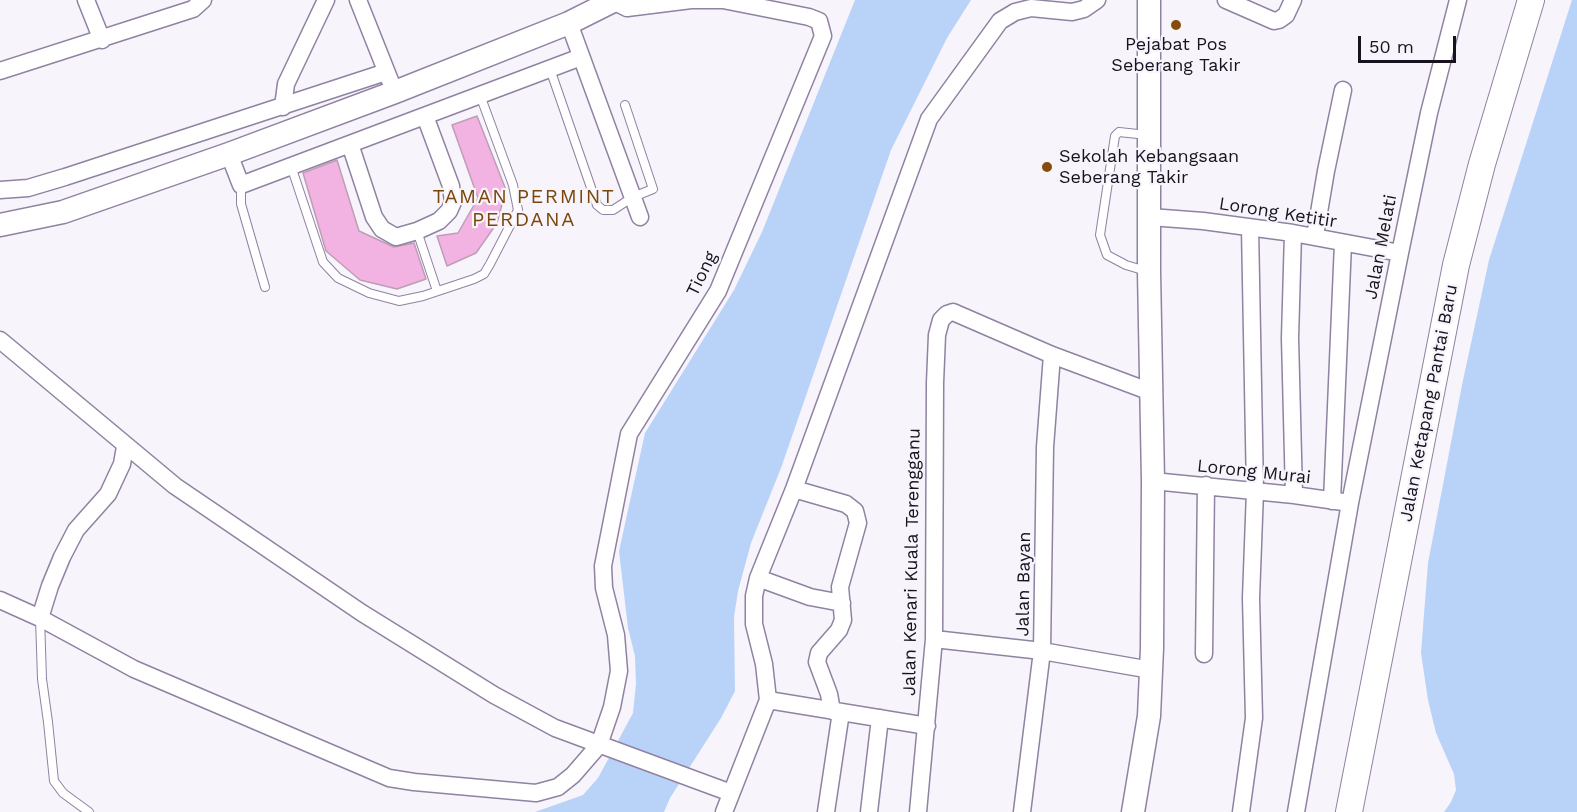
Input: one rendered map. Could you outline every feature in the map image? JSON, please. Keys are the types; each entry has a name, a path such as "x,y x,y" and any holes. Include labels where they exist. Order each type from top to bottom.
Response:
{"main road":[{"name":"Jalan Ketapang Pantai Baru","path":"1332,812 1440,260 1514,0"},
{"name":"Jalan Ketapang Pantai Baru","path":"1349,812 1456,265 1482,164 1531,0"}],"street":[{"path":"86,0 102,40"},
{"path":"0,72 193,9 203,0"},
{"path":"283,107 283,93 289,76 326,0"},
{"path":"357,0 390,82"},
{"path":"0,190 28,188 283,107 390,82 569,23 614,0"},
{"name":"Tiong","path":"605,747 619,671 616,635 604,588 603,567 629,434 718,291 824,36 819,21 809,17 723,0 691,0 627,8 614,0"},
{"path":"724,812 768,700 764,664 754,624 754,597 758,578 794,489 934,111 1000,21 1015,12 1031,8 1072,12 1084,9 1097,0"},
{"path":"1133,812 1149,716 1151,670 1153,481 1149,272 1149,0"},
{"path":"1226,0 1274,21 1286,15 1293,0"},
{"name":"Jalan Melati","path":"1296,812 1350,503 1429,113 1458,0"},
{"path":"569,23 640,216"},
{"path":"229,154 241,185 581,57"},
{"path":"0,225 63,212 229,154 390,82"},
{"path":"1315,236 1343,90"},
{"path":"350,144 374,217 382,228 396,237 417,231 439,221 449,211 453,202 451,186 425,116"},
{"name":"Lorong Ketitir","path":"1150,217 1203,221 1315,236 1400,253"},
{"path":"1241,812 1254,718 1251,598 1255,491 1250,228"},
{"path":"1293,233 1290,338 1294,495"},
{"path":"1332,501 1343,243"},
{"name":"Jalan Kenari Kuala Terengganu","path":"918,812 934,639 935,382 937,335 941,320 953,312 1052,355"},
{"path":"0,340 174,486 362,613 494,695 555,728 731,793"},
{"path":"1052,355 1151,392"},
{"name":"Jalan Bayan","path":"1022,812 1042,651 1045,447 1052,355"},
{"path":"40,618 62,557 76,530 108,494 123,464 125,447"},
{"name":"Lorong Murai","path":"1153,481 1206,485 1350,503"},
{"path":"1204,654 1206,485"},
{"path":"794,489 846,504 855,511 858,523 840,587 843,620 839,630 819,653 817,662 836,711 826,812"},
{"path":"758,578 810,597 842,603"},
{"path":"0,600 40,618 134,669 351,762 400,780 525,793 546,791 558,787 605,747"},
{"path":"934,639 1042,651 1151,670"},
{"path":"768,700 927,726"},
{"path":"869,812 880,718"}],"lane":[{"path":"550,69 597,205 603,210 613,210 633,197 653,189 625,105"},
{"path":"291,166 323,262 339,278 369,293 390,300 407,300 474,279 484,274 518,210 513,185 480,95"},
{"path":"1149,272 1126,265 1107,255 1100,235 1115,136 1119,132 1150,136"},
{"path":"241,185 241,204 265,287"},
{"path":"417,231 437,291"},
{"path":"40,618 42,679 54,782 89,812"}],"water":[{"path":"855,0 971,0 947,38 891,150 781,468 751,543 738,591 734,617 735,691 721,718 670,798 664,812 535,812 583,795 598,778 633,713 636,684 635,656 628,628 619,551 645,433 734,290 762,232"},
{"path":"1572,0 1577,0 1577,812 1444,812 1456,790 1454,774 1436,733 1421,653 1428,563 1489,260"}],"building":[{"path":"477,116 506,190 497,223 476,253 447,266 437,236 458,233 478,198 452,125"},
{"path":"337,160 359,231 394,247 414,243 426,279 397,289 360,280 326,251 303,173"}],"place":[{"name":"Pejabat Pos Seberang Takir","path":"1176,25"},
{"name":"Sekolah Kebangsaan Seberang Takir","path":"1047,167"}],"district":[{"name":"TAMAN PERMINT PERDANA","path":"524,208"}]}
